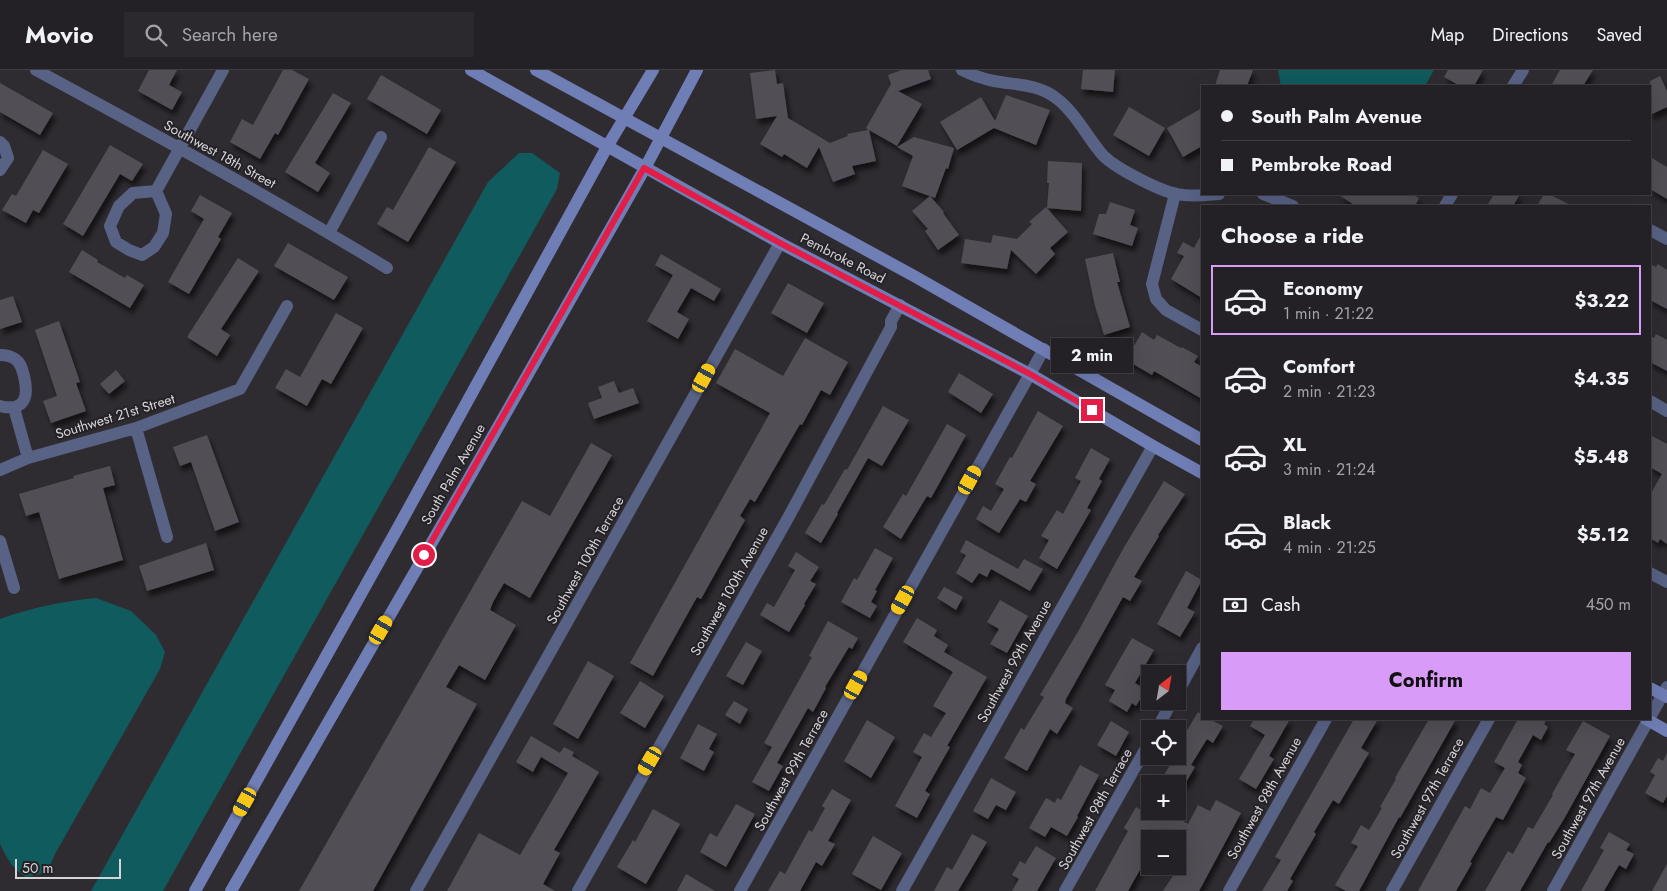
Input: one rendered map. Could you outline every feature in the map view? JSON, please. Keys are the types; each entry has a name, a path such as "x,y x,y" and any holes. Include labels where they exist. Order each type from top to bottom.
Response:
{"main road":[{"name":"Pembroke Road","path":"471,70 780,243 1030,374 1201,472"},
{"name":"Pembroke Road","path":"536,70 914,276 1201,439"},
{"name":"South Palm Avenue","path":"195,891 400,524 607,147 653,70"},
{"name":"South Palm Avenue","path":"231,891 661,139 697,70"},
{"path":"1651,688 1665,693"},
{"path":"1650,720 1667,731"}],"street":[{"name":"Southwest 18th Street","path":"36,70 180,148 387,268"},
{"path":"156,191 223,70"},
{"path":"962,70 993,81 1042,90 1068,108 1106,159 1133,175 1175,194 1204,195"},
{"path":"1515,85 1523,70"},
{"path":"329,233 381,137"},
{"path":"0,142 4,146 8,158 0,170"},
{"path":"156,191 166,214 163,233 154,246 142,255 116,242 110,226 119,206 133,193 156,191"},
{"path":"1175,194 1152,284 1156,299 1166,310 1201,329"},
{"path":"1266,195 1291,205"},
{"path":"1651,231 1667,239"},
{"name":"Southwest 100th Terrace","path":"416,891 780,243"},
{"name":"Southwest 100th Avenue","path":"578,891 796,502 891,327 891,321 900,305"},
{"name":"Southwest 21st Street","path":"0,470 28,458 136,428 240,389 287,306"},
{"name":"Southwest 99th Terrace","path":"740,891 1044,349"},
{"path":"0,355 15,358 22,367 27,387 26,396 21,404 14,408 0,406"},
{"path":"1651,402 1667,411"},
{"path":"14,408 28,458"},
{"path":"136,428 167,537"},
{"name":"Southwest 99th Avenue","path":"902,891 1153,446"},
{"path":"0,541 14,588"},
{"path":"1651,574 1667,582"},
{"path":"1186,677 1201,650"},
{"name":"Southwest 97th Avenue","path":"1651,714 1665,693"},
{"name":"Southwest 98th Avenue","path":"1229,891 1325,720"},
{"name":"Southwest 97th Terrace","path":"1392,891 1488,720"},
{"name":"Southwest 97th Avenue","path":"1553,891 1647,720"},
{"name":"Southwest 98th Terrace","path":"1065,891 1141,757"}],"water":[{"path":"1278,70 1434,70 1426,85 1281,85"},
{"path":"519,153 532,153 560,173 557,189 163,891 91,891 488,182"},
{"path":"96,598 131,611 156,635 165,652 160,669 55,854 48,871 26,877 13,867 0,844 0,619 47,606"}],"building":[{"path":"149,70 177,70 169,85 182,92 172,110 138,91"},
{"path":"283,70 292,70 309,79 278,135 275,133 260,159 230,142 242,119 253,125"},
{"path":"775,70 777,84 783,83 788,118 830,143 848,136 847,134 868,130 866,128 891,84 888,75 902,70 928,70 931,79 898,91 922,104 897,146 869,130 876,161 852,166 855,174 833,182 819,147 807,168 784,154 782,157 760,144 777,116 756,119 750,73"},
{"path":"1083,70 1115,70 1113,92 1081,89"},
{"path":"1220,70 1253,70 1247,85 1215,85"},
{"path":"1448,70 1483,70 1475,85 1458,85 1444,77"},
{"path":"1560,70 1593,70 1584,85 1552,85"},
{"path":"381,75 441,110 427,134 367,99"},
{"path":"1660,76 1667,91 1667,107 1651,115 1651,85 1650,81"},
{"path":"0,83 53,113 40,135 0,112"},
{"path":"333,93 351,103 315,163 330,173 318,192 285,172"},
{"path":"1006,95 1050,110 1036,145 994,128 957,150 940,122 981,97 995,121"},
{"path":"1129,107 1165,128 1149,156 1113,135"},
{"path":"1201,109 1201,147 1183,157 1167,128"},
{"path":"914,137 954,148 948,169 946,168 935,198 902,186 913,156 897,147"},
{"path":"110,145 143,164 132,181 120,174 83,236 63,224"},
{"path":"429,147 456,162 408,242 377,224 387,207 393,210"},
{"path":"43,150 68,164 39,213 33,210 26,223 2,210 12,194 16,196"},
{"path":"1651,158 1667,167 1667,199 1651,190"},
{"path":"1048,161 1082,163 1081,211 1047,208"},
{"path":"200,195 232,213 218,237 221,239 189,294 168,282 204,219 191,211"},
{"path":"1339,195 1413,195 1419,198 1416,205 1354,205"},
{"path":"1493,195 1519,195 1514,205 1488,205"},
{"path":"1543,195 1551,195 1570,205 1538,205"},
{"path":"930,196 944,212 959,235 938,250 925,231 928,229 912,211"},
{"path":"1110,202 1135,210 1130,225 1138,228 1132,246 1093,234 1099,214 1106,214"},
{"path":"1046,207 1068,232 1050,248 1055,254 1036,274 1011,250 1007,269 961,263 965,239 991,243 993,235 1017,239 1032,224 1029,222"},
{"path":"1201,235 1201,297 1171,279 1184,256 1177,253 1183,242 1194,248"},
{"path":"288,243 348,277 334,300 274,266"},
{"path":"82,250 98,260 97,262 125,278 127,275 144,285 130,308 69,272"},
{"path":"1113,253 1120,282 1117,282 1130,327 1104,335 1095,306 1085,259"},
{"path":"661,254 721,289 714,301 691,288 677,312 689,319 678,339 647,321 673,275 655,265"},
{"path":"238,258 259,271 221,329 230,335 217,356 187,337"},
{"path":"1651,264 1656,267 1658,264 1667,270 1667,309 1651,301"},
{"path":"788,283 824,303 807,333 771,313"},
{"path":"13,296 22,322 0,329 0,300"},
{"path":"336,313 363,328 331,384 322,379 307,406 275,388 286,369 300,377"},
{"path":"59,321 80,382 76,383 86,411 51,423 43,401 57,396 35,330"},
{"path":"1142,332 1154,340 1157,335 1182,347 1198,356 1194,362 1201,366 1201,398 1154,371 1152,375 1126,360"},
{"path":"1656,334 1667,340 1667,371 1651,363 1651,336 1654,338"},
{"path":"805,338 848,362 830,395 821,390 755,502 750,499 740,516 745,520 701,599 697,597 653,676 630,663 770,413 716,383 735,349 783,376"},
{"path":"116,370 125,381 109,394 100,384"},
{"path":"959,373 993,394 981,413 948,392"},
{"path":"614,381 619,393 633,388 639,403 594,419 588,403 602,398 598,387"},
{"path":"883,406 909,420 882,466 868,458 821,543 805,533 845,469 847,470"},
{"path":"1038,411 1063,426 1030,481 1036,484 1026,502 1020,499 999,533 976,519 983,506 991,511 1004,489 995,484"},
{"path":"947,424 966,435 931,498 927,496 901,539 883,527 903,494 906,496"},
{"path":"207,435 239,522 215,531 191,462 180,466 173,447"},
{"path":"1651,436 1667,444 1667,544 1660,539 1658,543 1651,539 1651,493 1662,474 1651,468"},
{"path":"591,443 612,455 530,598 504,583 493,602 490,610 516,625 485,680 459,665 446,687 477,704 373,891 299,891 522,501 550,516"},
{"path":"1091,448 1110,459 1099,479 1102,481 1087,508 1091,510 1057,569 1039,558 1049,540 1041,536 1057,510 1063,514 1081,481 1075,478"},
{"path":"110,466 115,485 103,488 123,560 59,579 39,512 26,516 19,494"},
{"path":"1164,481 1185,494 1158,535 1134,577 1142,581 1130,601 1123,597 1066,699 1065,703 1073,708 1057,734 1050,729 1027,771 1004,758 1021,728 1024,730 1044,697 1040,695"},
{"path":"966,540 1018,569 1024,559 1043,569 1030,591 991,569 987,577 979,573 972,583 956,573 966,555 960,552"},
{"path":"206,543 214,570 147,591 139,566"},
{"path":"875,548 893,558 875,590 877,591 871,602 877,606 870,618 841,602 854,578 857,580"},
{"path":"796,552 819,567 810,581 816,584 789,632 760,615 767,603 774,607 795,570 788,566"},
{"path":"1186,571 1201,579 1187,608 1195,612 1180,637 1157,624"},
{"path":"944,587 963,597 956,610 937,598"},
{"path":"1000,600 1028,616 1007,653 990,644 999,629 987,622"},
{"path":"917,618 937,630 934,636 948,645 944,652 987,677 947,746 950,747 925,791 930,794 917,818 895,806 922,757 913,752 924,733 931,737 946,713 933,706 953,672 903,642"},
{"path":"828,621 858,638 852,649 849,647 825,687 813,712 808,708 777,763 783,766 769,791 752,782 772,747 764,743 812,657 809,656"},
{"path":"1132,638 1154,650 1145,665 1141,665 1141,673 1135,683 1141,687 1141,698 1136,706 1132,703 1127,712 1109,701 1115,690 1105,685"},
{"path":"746,642 762,651 743,685 726,676"},
{"path":"588,661 614,676 578,739 553,724"},
{"path":"640,681 664,696 645,728 620,713"},
{"path":"734,701 748,709 740,724 725,715"},
{"path":"1198,712 1201,714 1201,720 1211,720 1223,726 1213,743 1207,739 1191,765 1195,767 1186,782 1186,775 1164,775 1170,765 1186,765 1186,732"},
{"path":"867,720 895,737 871,778 844,761"},
{"path":"1253,720 1289,720 1269,756 1274,759 1256,789 1239,779 1265,735 1250,726"},
{"path":"1353,720 1377,720 1361,748 1369,753 1339,804 1333,800 1290,879 1293,881 1287,891 1262,891 1281,860 1275,857"},
{"path":"1428,720 1455,720 1399,817 1359,891 1346,891 1335,885 1358,846 1351,843 1361,825 1369,830 1382,808 1380,807"},
{"path":"1517,720 1546,720 1544,724 1548,727 1541,740 1533,735 1518,762 1522,765 1518,773 1526,778 1503,820 1496,817 1456,891 1418,891 1465,806 1470,809 1481,788 1490,793 1505,768 1494,762"},
{"path":"1111,721 1129,732 1116,756 1097,745"},
{"path":"1583,721 1610,736 1564,819 1548,842 1520,891 1485,891 1508,851 1513,854 1528,827 1533,829 1553,795 1575,754 1566,750"},
{"path":"698,724 717,734 709,749 714,752 704,771 680,758"},
{"path":"531,736 560,753 564,747 574,752 572,756 599,772 554,850 560,853 543,884 555,891 447,891 479,833 520,855 568,773 541,757 533,772 516,762"},
{"path":"1667,753 1667,796 1663,803 1645,793 1655,775 1650,772 1658,758 1663,761"},
{"path":"1080,765 1099,775 1067,836 1051,827 1045,837 1029,828 1046,798 1055,803 1057,798 1061,800"},
{"path":"991,778 1016,792 1006,810 996,805 988,819 973,811"},
{"path":"832,789 851,800 828,841 835,844 822,866 816,862 800,891 768,891 780,871 785,874 809,830 812,832 825,808 822,806"},
{"path":"1216,800 1241,813 1199,891 1163,891 1173,875 1186,875 1186,830 1141,830 1141,868 1128,891 1095,891 1128,831 1124,828 1136,807 1141,810 1141,820 1181,820 1188,824 1198,805 1210,811"},
{"path":"736,804 755,814 726,867 700,852 710,833 717,837"},
{"path":"653,809 680,824 646,884 617,867 633,840 635,842"},
{"path":"1609,832 1630,844 1626,850 1634,854 1626,869 1619,865 1604,891 1581,891 1604,850 1600,848"},
{"path":"972,834 987,842 958,891 934,891 947,867 952,870"},
{"path":"873,836 902,853 881,890 852,874"},
{"path":"1036,846 1056,858 1037,891 1012,891 1019,879 1012,875 1020,861 1025,864"},
{"path":"1667,864 1667,891 1652,891"},
{"path":"686,874 715,891 677,891"}],"route":[{"path":"424,555 644,168 780,243 1030,374 1092,410"}]}
